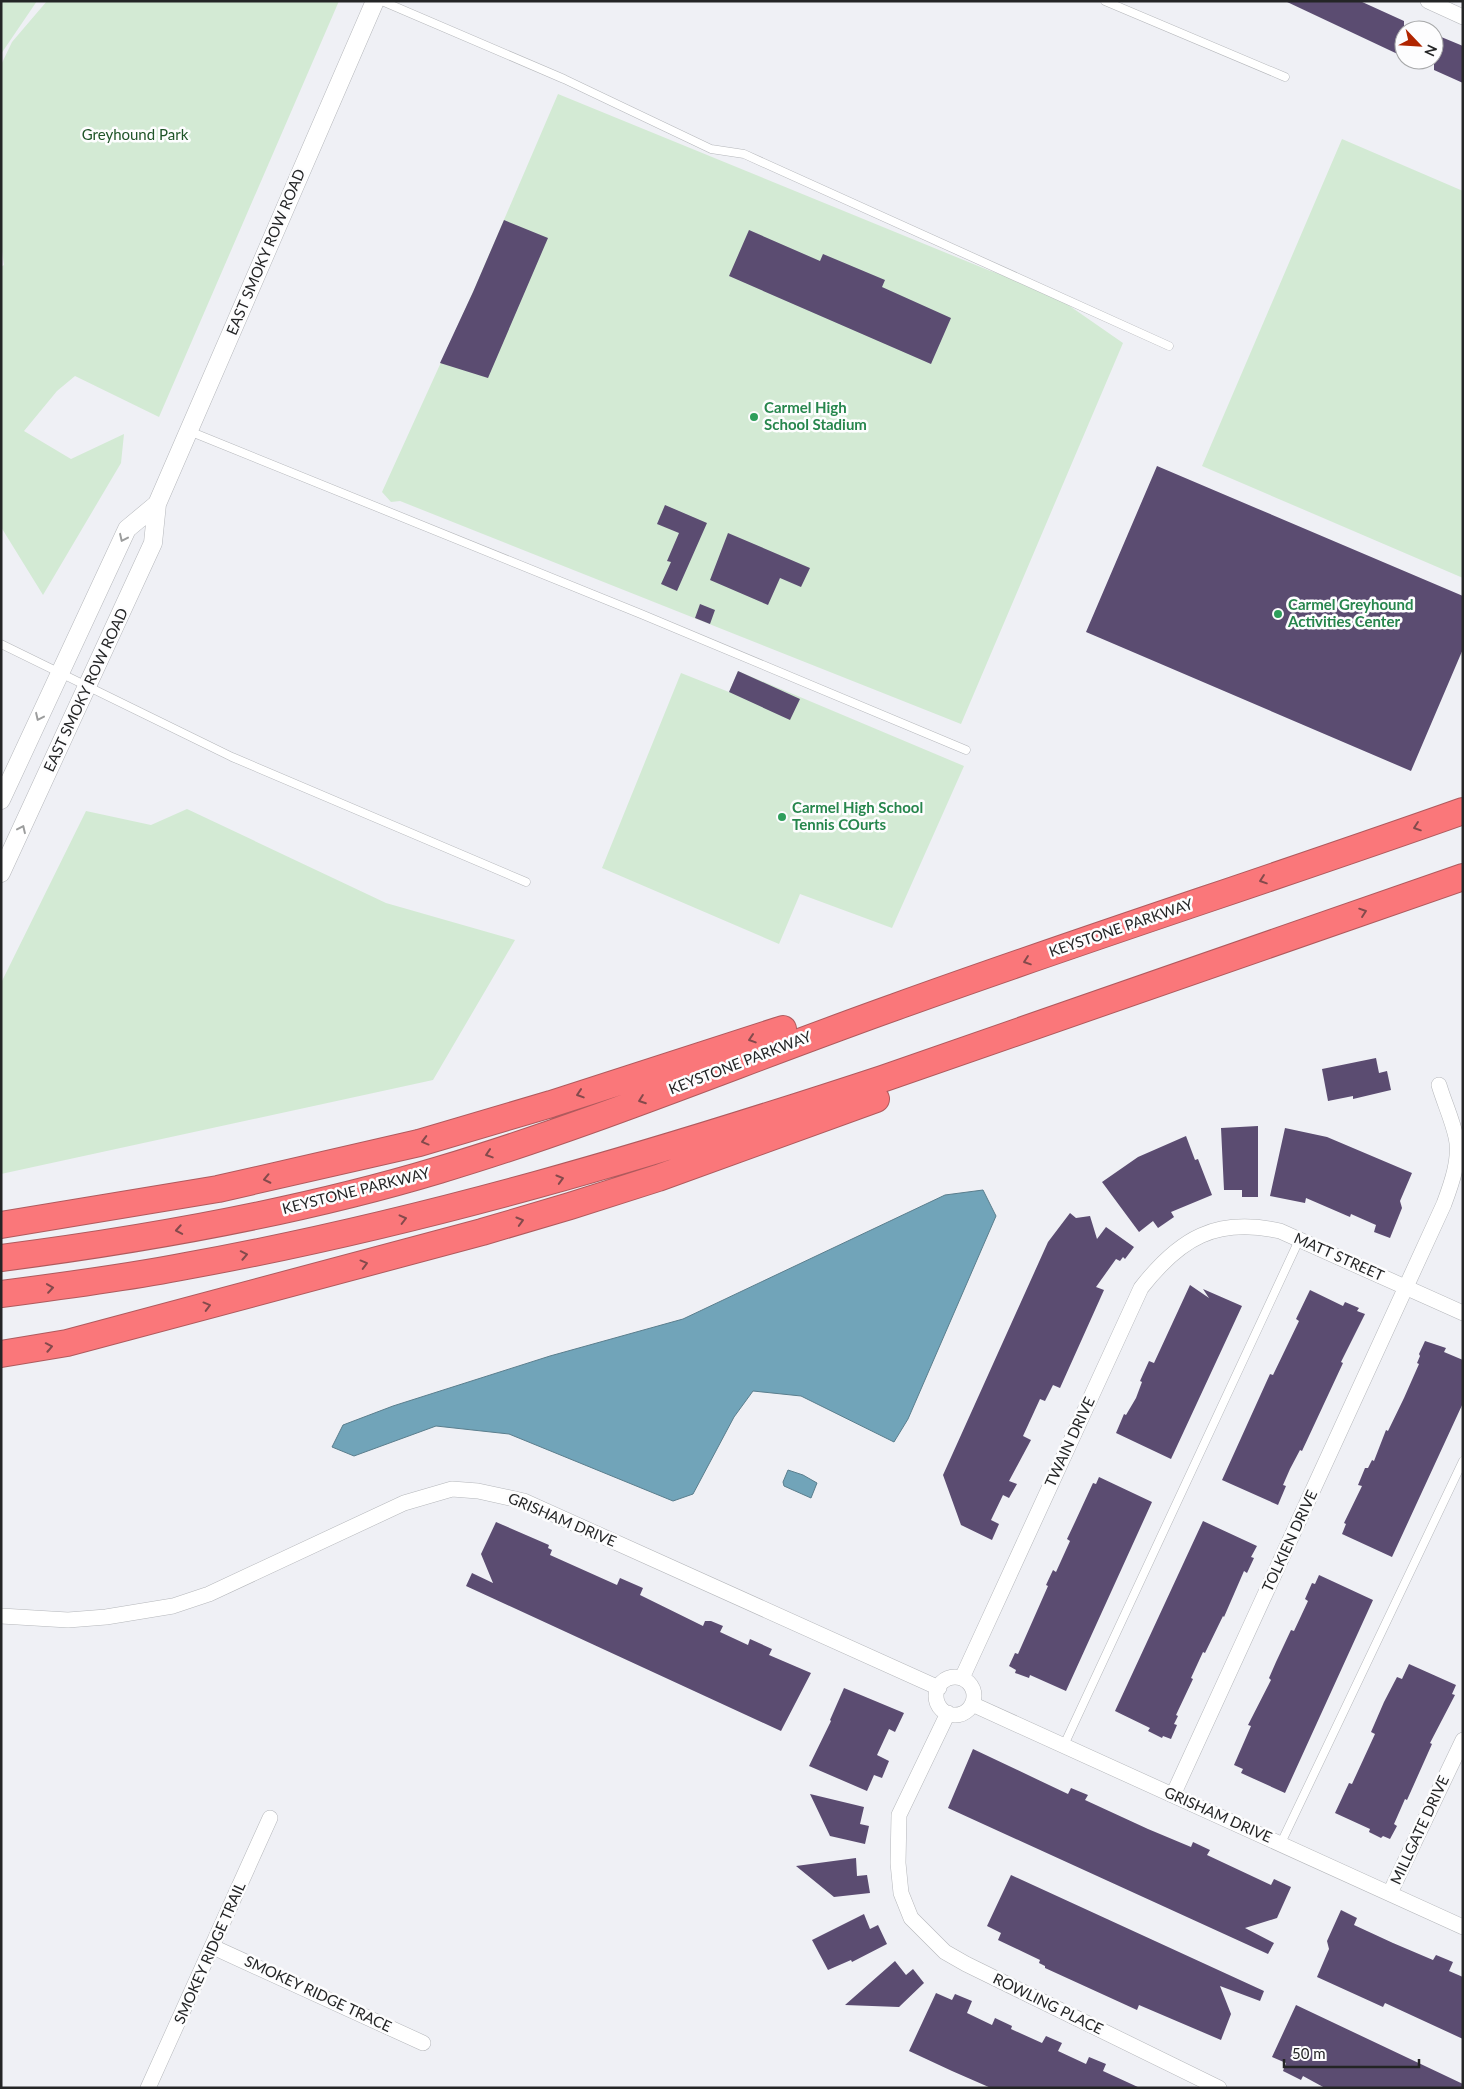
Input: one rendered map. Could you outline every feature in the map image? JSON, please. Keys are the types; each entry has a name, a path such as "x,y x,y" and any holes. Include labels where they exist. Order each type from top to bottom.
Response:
{"highway":[{"name":"KEYSTONE PARKWAY","path":"1,1258 116,1241 212,1224 420,1176 541,1137 791,1044 1463,811"},
{"path":"1,1294 122,1277 240,1256 379,1225 550,1182 790,1110 1463,877"},
{"path":"1,1354 67,1343 482,1232 579,1203 667,1174 927,1081 1317,928"},
{"path":"1,1225 218,1189 419,1143 551,1104 806,1022 1001,970"}],"street":[{"name":"EAST SMOKY ROW ROAD","path":"1,873 154,543 157,504 375,1"},
{"path":"1428,1 1463,17"},
{"name":"EAST SMOKY ROW ROAD","path":"1,800 127,529 157,504"},
{"name":"TOLKIEN DRIVE","path":"1173,1795 1407,1287 1450,1188 1456,1161 1456,1138 1439,1085"},
{"name":"MATT STREET","path":"1210,1232 1232,1227 1256,1226 1280,1231 1300,1238 1463,1313"},
{"name":"TWAIN DRIVE","path":"962,1678 1141,1288 1158,1265 1176,1249 1210,1232"},
{"name":"GRISHAM DRIVE","path":"1,1616 59,1619 106,1618 173,1606 209,1594 404,1503 452,1489 503,1495 524,1501 938,1688"},
{"path":"950,1678 962,1678 971,1686 974,1692 972,1704 963,1713 948,1713 938,1702 938,1688 950,1678"},
{"name":"GRISHAM DRIVE","path":"972,1704 1463,1927"},
{"name":"ROWLING PLACE","path":"948,1713 899,1814 898,1863 901,1893 911,1918 945,1952 966,1964 1219,2088"},
{"name":"MILLGATE DRIVE","path":"1390,1893 1463,1740"},
{"name":"SMOKEY RIDGE TRAIL","path":"148,2088 270,1818"},
{"name":"SMOKEY RIDGE TRACE","path":"213,1947 423,2043"}],"lane":[{"path":"382,1 564,79 711,148 744,154 1169,346"},
{"path":"1105,1 1285,77"},
{"path":"189,431 641,614 966,750"},
{"path":"1,644 232,757 526,882"},
{"path":"1064,1745 1300,1238"},
{"path":"1281,1843 1463,1461"}],"green space":[{"path":"1,1 37,1 1,54"},
{"name":"Greyhound Park","path":"47,1 339,1 159,417 75,376 57,391 24,431 71,459 124,434 121,463 43,595 1,527 1,267 4,265 1,244 1,65 12,42"},
{"name":"Carmel High School Stadium","path":"558,94 988,270 1048,291 1123,343 961,724 400,501 391,502 382,492 473,292"},
{"path":"1342,139 1463,191 1463,578 1202,466"},
{"name":"Carmel High School Tennis COurts","path":"738,671 964,766 892,928 800,894 779,944 602,868 681,673 729,692"},
{"path":"187,809 386,903 515,940 433,1080 1,1174 1,983 86,811 151,825"}],"water":[{"path":"983,1190 996,1216 908,1419 894,1442 801,1396 753,1391 734,1417 693,1494 673,1501 509,1434 436,1426 354,1456 332,1447 343,1425 393,1406 550,1356 683,1319 945,1195"},
{"path":"788,1470 803,1475 817,1483 811,1498 784,1486 783,1482"}],"building":[{"path":"1285,1 1360,1 1402,20 1394,20 1394,52"},
{"path":"1444,38 1463,46 1463,83 1434,70 1444,70"},
{"path":"504,220 548,238 488,378 440,363"},
{"path":"749,230 820,261 823,254 885,280 882,287 951,318 931,364 729,276"},
{"name":"Carmel Greyhound Activities Center","path":"1157,466 1463,596 1463,649 1411,771 1086,632"},
{"path":"665,505 707,523 677,591 661,584 671,562 667,561 679,533 657,524"},
{"path":"728,533 810,568 801,587 780,578 768,605 710,580"},
{"path":"700,604 715,610 710,624 695,618"},
{"path":"738,671 800,699 790,720 729,692"},
{"path":"1376,1058 1379,1073 1387,1071 1391,1090 1353,1099 1353,1096 1328,1101 1322,1069"},
{"path":"1258,1126 1258,1197 1242,1197 1242,1190 1224,1190 1221,1128"},
{"path":"1285,1128 1327,1137 1412,1173 1400,1201 1402,1208 1390,1238 1374,1232 1376,1225 1351,1214 1350,1217 1306,1198 1305,1203 1270,1196"},
{"path":"1186,1136 1195,1160 1198,1159 1212,1195 1171,1212 1174,1217 1158,1228 1153,1221 1139,1232 1102,1182 1138,1157"},
{"path":"1070,1213 1076,1218 1090,1216 1097,1239 1106,1227 1134,1247 1125,1259 1123,1257 1120,1261 1116,1259 1096,1287 1104,1290 1060,1388 1053,1385 1045,1401 1040,1399 1023,1436 1031,1440 1009,1481 1017,1484 1009,1498 1003,1495 991,1520 999,1524 992,1540 961,1525 943,1475 1048,1242"},
{"path":"1190,1285 1209,1298 1203,1289 1242,1306 1171,1459 1116,1433 1124,1414 1126,1415 1136,1398 1142,1382 1140,1381 1149,1361 1154,1363"},
{"path":"1310,1290 1343,1306 1345,1302 1359,1308 1357,1311 1365,1314 1341,1362 1343,1363 1302,1451 1300,1450 1290,1469 1283,1485 1286,1486 1278,1505 1222,1480 1270,1374 1273,1375 1299,1321 1296,1319"},
{"path":"1425,1341 1446,1348 1444,1352 1463,1360 1463,1403 1392,1557 1342,1534 1346,1524 1344,1523 1362,1486 1358,1485 1365,1468 1368,1468 1372,1460 1374,1461 1386,1430 1388,1431 1404,1398 1419,1364 1417,1363 1419,1354"},
{"path":"1099,1477 1152,1502 1066,1691 1030,1675 1029,1678 1015,1673 1016,1670 1009,1666 1015,1653 1018,1654 1048,1586 1046,1585 1053,1570 1056,1572 1070,1541 1067,1539 1093,1483 1096,1484"},
{"path":"1203,1521 1257,1546 1251,1557 1254,1558 1247,1573 1244,1571 1224,1617 1205,1653 1203,1652 1191,1678 1193,1679 1176,1715 1178,1716 1174,1724 1177,1725 1171,1739 1163,1736 1162,1738 1148,1731 1150,1728 1115,1711"},
{"path":"496,1522 549,1545 548,1548 552,1550 550,1555 617,1585 620,1578 643,1588 640,1595 703,1626 705,1621 711,1621 723,1626 720,1632 748,1645 750,1639 772,1649 769,1655 811,1673 781,1731 466,1586 472,1573 493,1583 481,1554"},
{"path":"1319,1575 1373,1600 1285,1793 1241,1773 1243,1769 1234,1765 1251,1726 1248,1725 1271,1680 1269,1678 1276,1662 1291,1630 1294,1631 1308,1601 1305,1599 1312,1583 1315,1584"},
{"path":"1409,1664 1456,1685 1452,1694 1455,1695 1430,1743 1432,1744 1407,1800 1405,1799 1394,1824 1397,1826 1390,1839 1383,1836 1381,1838 1369,1832 1370,1829 1335,1813 1349,1783 1352,1784 1375,1734 1371,1732 1384,1702 1397,1677 1402,1679"},
{"path":"844,1688 904,1713 895,1732 889,1729 877,1755 889,1761 882,1778 874,1775 867,1791 809,1766 831,1721"},
{"path":"973,1749 1068,1794 1071,1788 1088,1795 1085,1800 1148,1829 1191,1847 1193,1842 1210,1850 1207,1855 1271,1885 1274,1879 1291,1887 1277,1918 1245,1928 1274,1943 1268,1954 948,1808"},
{"path":"810,1794 864,1807 860,1824 869,1826 865,1844 830,1836"},
{"path":"856,1858 857,1876 867,1875 870,1893 834,1897 796,1866"},
{"path":"1011,1875 1264,1991 1260,2001 1220,1986 1231,2014 1221,2040 1139,2005 1137,2010 1045,1968 1045,1966 1039,1963 1040,1960 998,1940 1001,1933 987,1926"},
{"path":"1341,1910 1357,1918 1354,1925 1433,1960 1436,1955 1453,1962 1449,1971 1463,1977 1463,2039 1385,2003 1383,2007 1317,1977 1329,1949 1327,1941"},
{"path":"864,1914 870,1929 878,1925 887,1944 852,1962 851,1960 828,1970 812,1940"},
{"path":"895,1961 906,1975 913,1969 924,1983 899,2007 845,2005"},
{"path":"936,1993 952,2000 955,1994 972,2001 967,2013 992,2025 995,2018 1012,2026 1011,2029 1042,2043 1046,2036 1062,2043 1058,2051 1086,2064 1089,2057 1106,2064 1103,2071 1140,2088 991,2088 909,2051"},
{"path":"1296,2005 1463,2084 1463,2088 1325,2088 1303,2076 1301,2080 1283,2071 1286,2063 1272,2057"}],"place":[{"name":"Carmel High School Stadium","path":"754,417"},
{"name":"Carmel Greyhound Activities Center","path":"1278,614"},
{"name":"Carmel High School Tennis COurts","path":"782,817"}]}
